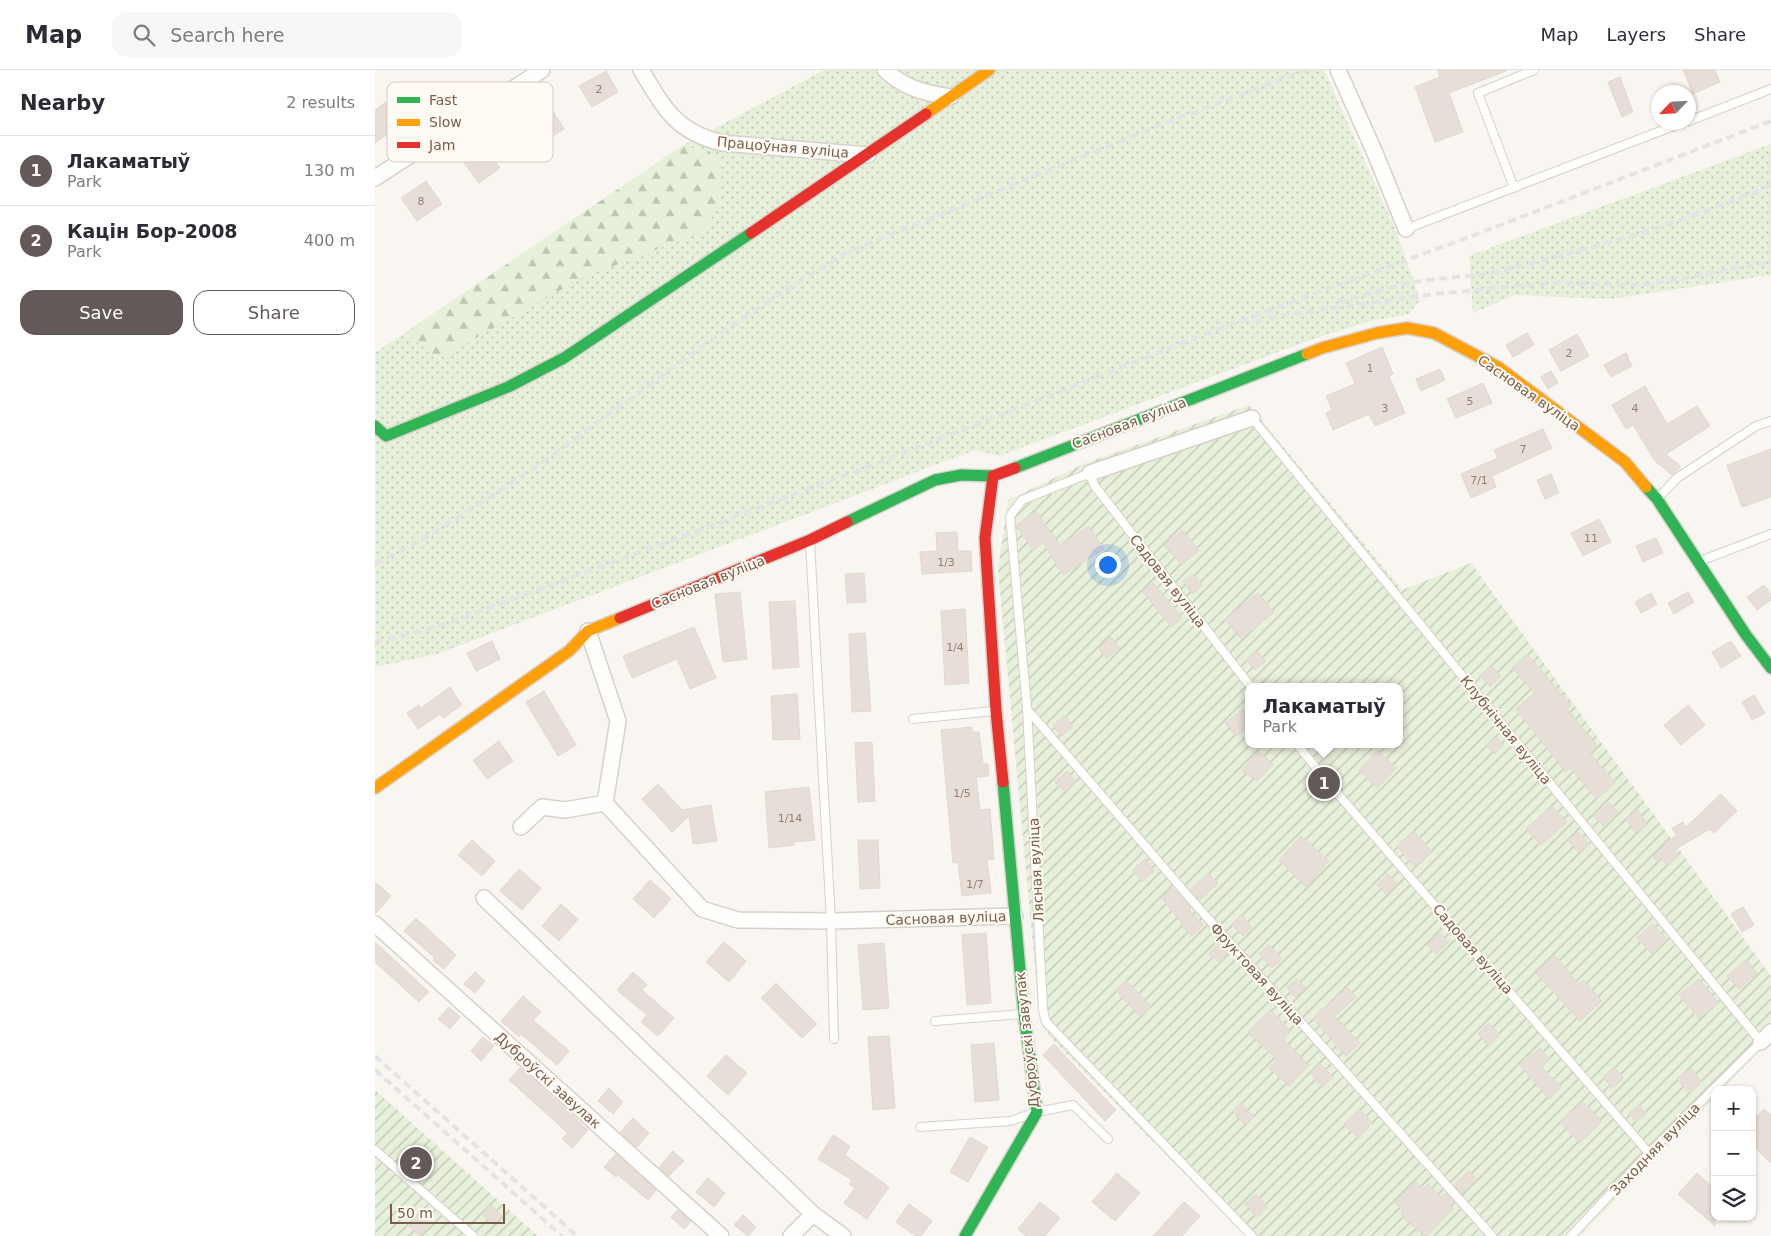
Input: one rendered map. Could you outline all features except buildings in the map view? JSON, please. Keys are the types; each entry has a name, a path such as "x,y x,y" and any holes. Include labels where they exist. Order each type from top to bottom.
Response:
{"street":[{"path":"523,82 542,70"},
{"name":"Працоўная вуліца","path":"641,70 671,115 692,133 706,139 722,143 868,154"},
{"path":"885,70 912,89 933,95 951,97"},
{"path":"375,426 386,436 509,387 564,358 868,154 989,70"},
{"path":"1338,70 1406,229"},
{"path":"375,178 400,162"},
{"name":"Сасновая вуліца","path":"588,631 810,540 935,480 961,475 993,476 1322,348 1377,333 1407,328 1434,333 1498,368 1625,462 1657,499 1746,635 1771,668"},
{"path":"1091,472 1252,418"},
{"name":"Сасновая вуліца","path":"605,803 701,909 738,920 831,921 1015,916 996,710 985,538 993,476"},
{"path":"375,788 569,651 588,631 619,721 605,803 565,810 542,807 521,827"},
{"path":"484,898 813,1214 843,1236"},
{"name":"Дуброўскі завулак","path":"965,1236 1037,1112 1024,1014 1015,916"},
{"name":"Дуброўскі завулак","path":"375,924 721,1236"},
{"path":"791,1236 813,1214"}],"lane":[{"path":"1514,188 1478,93 1534,70"},
{"path":"1696,118 1771,89"},
{"path":"1406,229 1663,130"},
{"name":"Клубнічная вуліца","path":"1252,418 1766,1037"},
{"path":"1657,499 1677,478 1756,426 1771,421"},
{"name":"Садовая вуліца","path":"1091,472 1094,485 1248,683"},
{"name":"Лясная вуліца","path":"1091,472 1022,500 1010,516 1027,708 1043,1010 1046,1022 1252,1236"},
{"path":"1698,562 1771,534"},
{"path":"810,540 831,921 834,1039"},
{"name":"Фруктовая вуліца","path":"1027,708 1197,906 1492,1236"},
{"path":"913,719 996,710"},
{"name":"Садовая вуліца","path":"1300,748 1649,1153"},
{"path":"935,1021 1024,1014"},
{"name":"Заходняя вуліца","path":"1571,1236 1649,1153 1766,1037"},
{"path":"919,1126 1010,1121 1037,1112 1073,1106 1108,1139"},
{"path":"375,1150 473,1236"}],"green space":[{"path":"824,70 1324,70 1397,233 1420,300 1409,314 1367,322 1313,339 999,456 975,450 437,654 375,667 375,353 682,146"},
{"path":"1771,144 1771,275 1611,299 1514,295 1473,313 1469,256"},
{"path":"682,146 709,151 721,166 720,202 705,231 582,278 437,360 406,332"},
{"path":"1249,405 1402,590 1471,563 1771,976 1771,1039 1726,1086 1711,1086 1711,1101 1580,1236 1246,1236 1052,1039 1040,1022 998,569 1008,500 1086,463"},
{"path":"375,1090 538,1236 375,1236"}],"railway":[{"path":"375,563 409,547 453,521 549,458 715,337 795,284 850,251 1168,122 1306,70"},
{"path":"375,641 395,638 454,621 721,522 896,456 1221,328 1464,239 1771,121"},
{"path":"1338,302 1411,283 1485,274 1564,255 1669,224 1771,185"},
{"path":"1256,321 1283,315 1434,294 1552,283 1646,285 1771,262"},
{"path":"375,1056 577,1236"},
{"path":"375,1070 562,1236"}],"traffic: fast":[{"path":"375,426 386,436 508,387 564,358 751,233"},
{"path":"1015,468 1307,354"},
{"path":"847,522 935,480 961,475 993,476"},
{"path":"1646,487 1657,499 1746,635 1771,668"},
{"path":"965,1236 1037,1112 1024,1014 1003,782"}],"traffic: slow":[{"path":"926,114 989,70"},
{"path":"1307,354 1377,333 1407,328 1434,333 1498,367 1625,462 1646,487"},
{"path":"375,788 569,651 588,631 620,618"}],"traffic: jam":[{"path":"751,233 926,114"},
{"path":"1003,782 996,711 985,538 993,476 1015,468"},
{"path":"620,618 810,540 847,522"}],"place":[{"name":"Лакаматыў","path":"1324,783"},
{"name":"Кацін Бор-2008","path":"416,1163"}]}
